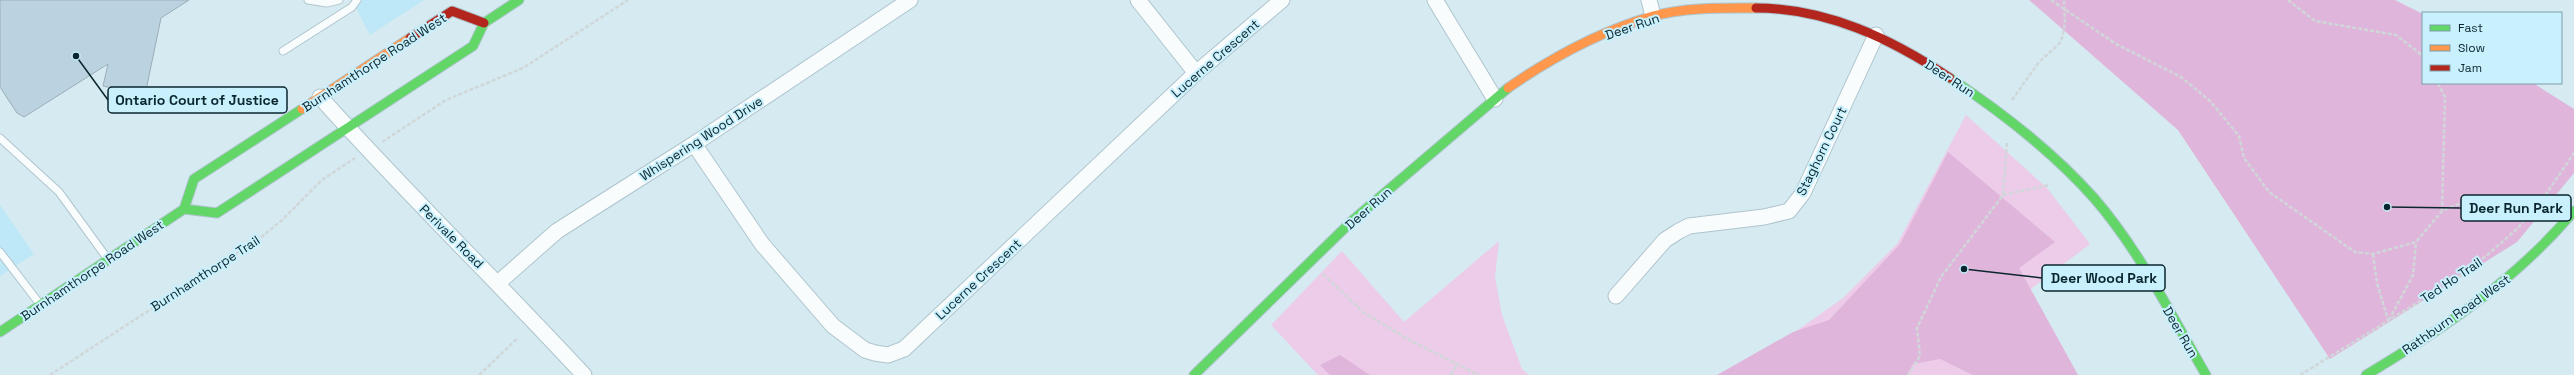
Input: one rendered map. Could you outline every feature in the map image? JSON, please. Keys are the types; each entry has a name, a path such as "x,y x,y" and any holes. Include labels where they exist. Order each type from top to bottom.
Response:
{"street":[{"path":"184,209 217,213 473,46 484,23 519,0"},
{"name":"Whispering Wood Drive","path":"498,282 557,231 694,144 910,0"},
{"path":"1138,0 1196,73"},
{"name":"Lucerne Crescent","path":"694,144 762,244 833,326 865,350 888,355 904,349 1196,73 1282,0"},
{"path":"1435,0 1496,99"},
{"path":"1649,0 1654,16"},
{"name":"Deer Run","path":"1194,375 1353,220 1496,99 1543,64 1606,34 1654,16 1706,8 1765,8 1819,14 1876,35 1928,63 2001,114 2094,198 2135,253 2206,375"},
{"name":"Burnhamthorpe Road West","path":"0,330 184,209 194,179 452,12 484,23"},
{"name":"Staghorn Court","path":"1616,296 1665,240 1689,226 1764,217 1789,211 1803,193 1876,35"},
{"name":"Perivale Road","path":"320,97 348,128 498,282 584,375"},
{"name":"Rathburn Road West","path":"2366,375 2495,290 2542,248 2574,211"}],"lane":[{"path":"308,0 327,3 339,0"},
{"path":"282,51 352,7 357,0"},
{"path":"0,138 59,192 109,259"},
{"path":"0,252 40,305"}],"path":[{"path":"399,130 446,100 523,68 628,0"},
{"path":"2050,0 2116,44 2181,77 2210,101 2238,136 2244,158 2269,192 2355,252 2373,254 2416,242 2442,211 2477,196 2521,202 2544,197"},
{"path":"2001,114 2039,62 2061,42 2064,0"},
{"path":"2288,0 2315,21 2396,35 2422,55"},
{"path":"2438,84 2445,97 2442,211"},
{"path":"194,96 258,110"},
{"path":"1908,375 1920,356 1918,328 1941,277 2003,195 2009,121"},
{"name":"Ted Ho Trail","path":"2300,375 2456,279 2486,256 2518,228 2544,197 2574,153"},
{"name":"Burnhamthorpe Trail","path":"50,375 260,238 281,221 322,180 352,161"},
{"path":"2003,195 2049,185"},
{"path":"2389,320 2413,275 2416,242"},
{"path":"2373,254 2377,283 2389,320"},
{"path":"1310,262 1363,312 1411,341 1479,375"},
{"path":"479,375 518,338"},
{"path":"1451,375 1457,364"}],"shaded area":[{"path":"352,0 424,0 370,35"},
{"path":"2029,0 2395,0 2422,14 2422,84 2535,84 2574,109 2574,173 2517,242 2330,359 2178,130"},
{"path":"1966,115 2047,188 2090,244 2024,294 2066,375 1717,375 1778,344 1843,298 1897,244"},
{"path":"1948,152 2055,242 2019,268 2078,375 1973,375 1940,359 1913,364 1907,375 1717,375 1793,332 1829,320 1900,244"},
{"path":"0,205 34,254 0,276"},
{"path":"1499,241 1495,277 1502,315 1522,369 1529,375 1318,375 1271,325 1342,251 1404,322"},
{"path":"1340,355 1370,375 1330,375 1320,365"}],"building":[{"path":"0,0 189,0 161,18 145,95 103,86 108,64 24,117 17,113 0,87"}],"traffic: fast":[{"path":"184,209 217,213 473,46 484,23 519,0"},
{"path":"1950,78 1988,104 2026,134 2062,165 2094,198 2111,218 2140,261 2206,375"},
{"path":"1194,375 1353,220 1508,88"},
{"path":"0,332 184,209 194,179 302,109"},
{"path":"2366,375 2423,340 2477,302 2528,259 2552,236 2574,211"}],"traffic: slow":[{"path":"1508,88 1541,66 1577,46 1614,29 1634,22 1653,16 1678,11 1756,8"},
{"path":"302,109 410,38"}],"traffic: jam":[{"path":"1756,8 1782,9 1808,13 1858,28 1905,51 1950,78"},
{"path":"410,38 452,11 484,23"}],"place":[{"name":"Ontario Court of Justice","path":"76,56"},
{"name":"Deer Run Park","path":"2387,207"},
{"name":"Deer Wood Park","path":"1964,269"}]}
